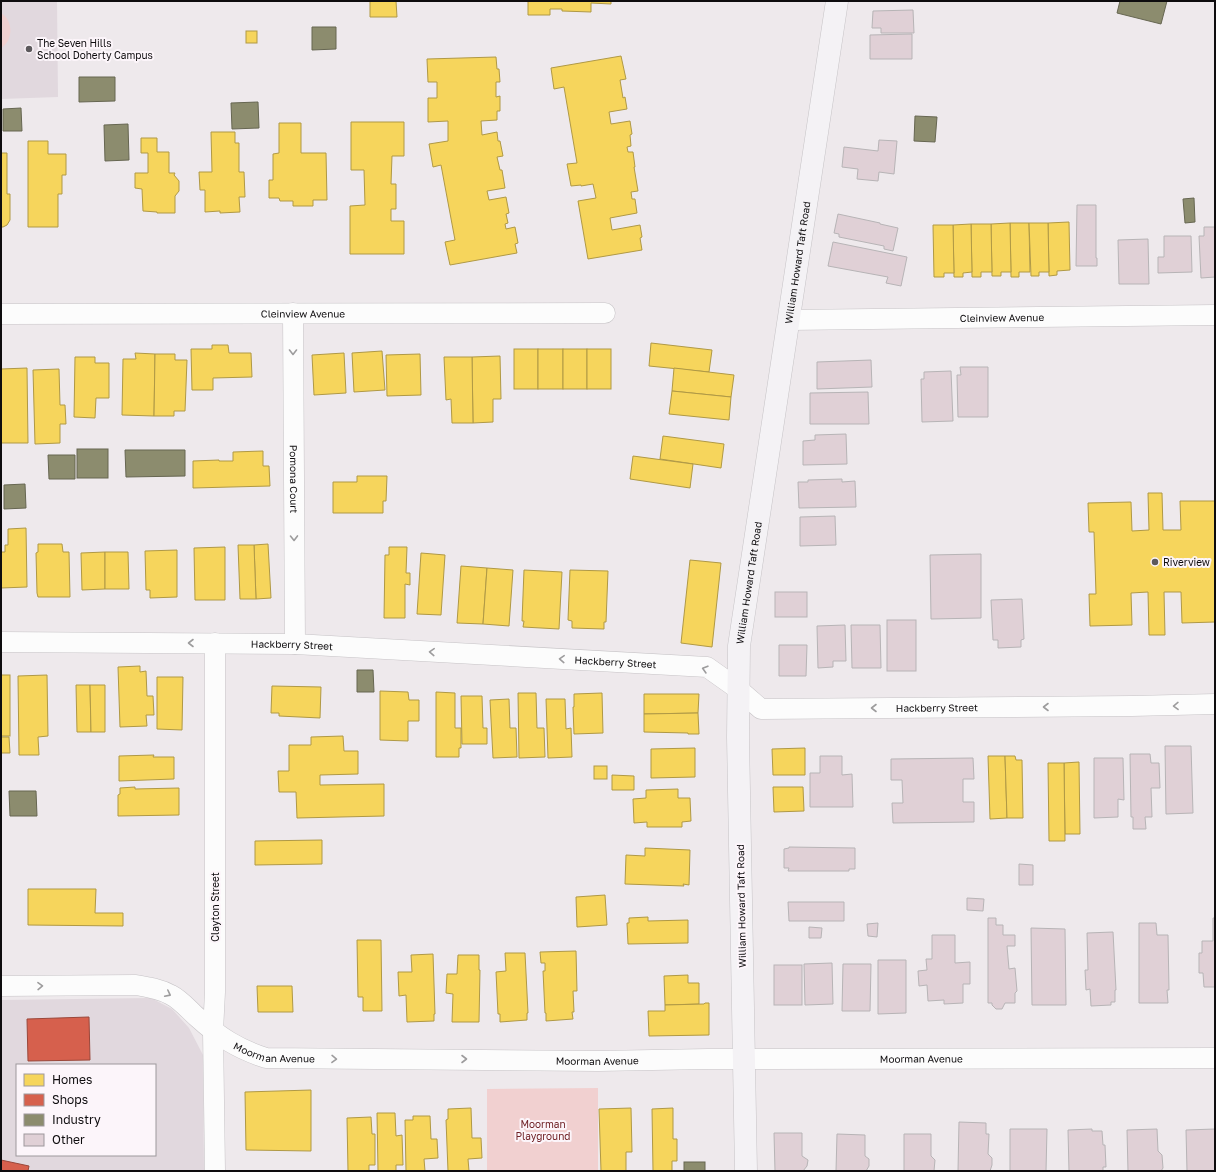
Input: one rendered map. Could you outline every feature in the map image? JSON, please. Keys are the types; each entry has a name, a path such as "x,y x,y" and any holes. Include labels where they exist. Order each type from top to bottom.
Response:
{"street":[{"name":"William Howard Taft Road","path":"746,1171 738,745 739,646 837,1"},
{"name":"Cleinview Avenue","path":"1,314 213,315 293,313 605,313"},
{"name":"Pomona Court","path":"293,313 295,644"},
{"name":"Cleinview Avenue","path":"789,320 1215,315"},
{"name":"Hackberry Street","path":"1,642 295,644 707,667 738,689 761,709 1215,704"},
{"name":"Clayton Street","path":"215,643 215,992 213,1031 215,1171"},
{"name":"Moorman Avenue","path":"1,986 136,985 157,988 173,996 213,1031 236,1046 250,1053 266,1058 598,1061 744,1059 1215,1058"}],"shaded area":[{"name":"The Seven Hills School Doherty Campus","path":"1,1 57,1 58,97 1,99"},
{"path":"151,998 172,1009 189,1028 203,1055 204,1171 1,1171 1,1000"}],"green space":[{"path":"1,13 8,21 10,26 10,36 5,45 1,48"},
{"name":"Moorman Playground","path":"598,1088 598,1171 487,1171 487,1089"}],"building: Homes":[{"path":"370,1 396,1 397,17 370,17"},
{"path":"528,1 611,1 611,4 591,3 591,12 550,9 550,15 528,15"},
{"path":"246,31 257,31 257,43 246,43"},
{"path":"621,56 626,79 620,80 623,98 625,97 627,109 609,112 611,124 630,121 632,134 630,135 631,146 627,147 628,152 633,152 638,191 631,192 632,199 635,199 637,213 610,218 612,230 640,225 642,250 588,259 578,201 596,198 593,184 571,186 567,164 577,163 564,87 554,89 551,68"},
{"path":"496,57 500,82 496,82 496,97 500,96 500,111 497,111 497,120 481,121 482,135 497,132 498,141 500,141 503,156 497,157 500,170 502,170 505,188 487,191 489,200 506,197 509,213 506,214 508,223 505,224 506,229 515,227 518,243 515,244 517,253 450,265 445,242 455,240 441,165 433,167 429,144 448,141 448,121 428,122 428,98 437,98 437,82 428,82 427,59"},
{"path":"351,122 404,122 404,156 392,156 391,184 396,184 396,209 391,209 391,221 404,221 404,254 350,254 350,206 365,205 364,170 351,170"},
{"path":"279,123 301,123 301,153 326,153 327,200 313,200 313,206 293,206 293,201 280,201 279,198 269,198 269,180 273,180 273,154 279,153"},
{"path":"211,132 235,132 235,143 239,143 239,172 244,172 245,197 239,197 240,212 205,212 205,190 200,190 199,172 212,172"},
{"path":"141,138 157,138 157,152 169,152 169,173 175,173 174,175 179,181 179,191 175,196 175,213 143,211 142,189 135,188 135,173 148,173 148,153 141,153"},
{"path":"28,141 48,141 48,154 66,154 66,175 62,175 62,194 58,194 58,227 28,227"},
{"path":"1,153 7,153 7,194 10,194 10,220 7,225 3,227 1,227"},
{"path":"1069,222 1070,270 1057,271 1057,275 1049,276 1048,223"},
{"path":"1010,223 1029,223 1030,272 1019,272 1019,277 1011,277"},
{"path":"1010,223 1011,272 1001,272 1001,276 992,276 991,224"},
{"path":"1029,223 1048,223 1049,272 1039,272 1039,276 1031,276"},
{"path":"971,224 991,224 992,272 981,272 981,277 972,277"},
{"path":"971,224 972,272 963,273 963,277 954,277 953,225"},
{"path":"933,225 953,225 954,273 944,273 944,277 934,277"},
{"path":"651,343 712,350 709,372 649,366"},
{"path":"212,345 228,345 229,353 251,353 252,377 213,378 213,390 192,390 191,349 212,349"},
{"path":"514,349 538,349 538,389 514,389"},
{"path":"538,349 563,349 563,389 538,389"},
{"path":"563,349 587,349 587,389 563,389"},
{"path":"587,349 611,349 611,389 587,389"},
{"path":"382,351 385,390 354,392 352,353"},
{"path":"135,353 155,354 154,416 122,415 123,359 136,359"},
{"path":"344,353 346,393 314,395 312,355"},
{"path":"155,354 175,354 175,360 187,360 185,411 174,411 174,416 154,416"},
{"path":"420,354 421,395 387,396 386,355"},
{"path":"500,356 501,399 493,399 493,422 473,423 472,357"},
{"path":"75,357 95,357 95,363 109,363 109,398 96,398 95,418 74,417"},
{"path":"444,357 472,357 473,423 452,423 451,399 446,400"},
{"path":"27,368 28,443 1,443 1,369"},
{"path":"674,368 734,375 731,397 672,391"},
{"path":"59,369 60,405 65,405 66,424 60,424 60,443 35,444 33,370"},
{"path":"672,391 731,397 729,420 669,414"},
{"path":"663,436 724,444 721,468 660,459"},
{"path":"263,451 263,466 269,466 270,486 193,488 193,461 233,461 233,452"},
{"path":"633,456 693,464 690,488 630,479"},
{"path":"357,476 387,476 386,501 383,501 383,513 333,513 333,482 357,482"},
{"name":"Riverview","path":"1148,493 1162,493 1163,530 1181,530 1180,501 1215,501 1215,622 1182,623 1181,592 1164,592 1165,635 1149,635 1148,592 1131,593 1132,625 1090,626 1089,594 1096,594 1094,532 1089,532 1088,503 1131,502 1132,531 1149,530"},
{"path":"26,528 27,587 1,588 1,552 5,552 5,545 8,545 8,529"},
{"path":"38,544 62,544 63,552 69,552 70,597 38,597 36,553 38,552"},
{"path":"268,544 271,598 256,599 254,545"},
{"path":"238,545 254,545 256,599 240,599"},
{"path":"225,547 225,600 195,600 194,548"},
{"path":"389,547 407,547 406,573 410,573 410,585 405,584 405,618 384,618 385,555 389,555"},
{"path":"177,550 177,597 150,598 150,590 146,590 145,551"},
{"path":"105,552 105,589 82,590 81,553"},
{"path":"105,552 128,552 129,589 105,589"},
{"path":"421,553 445,555 441,615 417,614"},
{"path":"690,560 721,563 712,647 681,643"},
{"path":"461,566 487,568 483,624 457,623"},
{"path":"487,568 513,570 509,626 483,624"},
{"path":"524,570 562,572 559,629 523,627"},
{"path":"570,570 608,571 606,622 604,622 604,629 572,628 572,621 568,620"},
{"path":"140,666 140,672 146,671 147,696 153,696 154,715 146,715 147,726 120,727 118,667"},
{"path":"1,675 10,675 10,736 1,736"},
{"path":"47,675 48,736 38,737 39,755 19,755 18,676"},
{"path":"157,677 183,677 182,730 157,729"},
{"path":"76,685 90,685 91,732 77,732"},
{"path":"90,685 105,685 105,732 91,732"},
{"path":"272,686 321,687 320,718 279,716 279,713 271,713"},
{"path":"380,691 408,692 409,700 419,700 419,721 408,721 408,741 380,740"},
{"path":"436,692 455,693 455,728 461,728 461,748 459,748 459,757 436,757"},
{"path":"518,693 536,693 537,728 544,728 545,757 519,758"},
{"path":"602,693 603,733 574,734 574,694"},
{"path":"644,694 699,694 698,713 644,714"},
{"path":"461,696 482,696 483,728 487,728 487,744 462,744"},
{"path":"509,699 510,728 516,728 517,757 493,758 490,700"},
{"path":"546,699 565,699 566,729 571,728 572,757 548,758"},
{"path":"698,713 699,734 644,732 644,714"},
{"path":"343,736 344,751 358,751 358,774 320,775 320,785 384,784 384,816 297,818 296,792 279,792 278,771 289,771 289,745 311,745 311,737"},
{"path":"1,737 9,737 10,753 1,753"},
{"path":"695,748 695,777 651,778 651,749"},
{"path":"805,748 805,775 773,775 772,749"},
{"path":"154,755 153,757 174,757 174,779 119,781 119,756"},
{"path":"988,756 1005,756 1007,818 990,819"},
{"path":"1005,756 1015,756 1016,760 1022,760 1023,818 1007,818"},
{"path":"1079,762 1080,834 1065,834 1064,763"},
{"path":"1048,763 1064,763 1065,841 1049,841"},
{"path":"594,766 607,766 607,779 594,779"},
{"path":"612,775 634,776 634,790 612,790"},
{"path":"135,787 135,789 179,788 179,815 118,816 118,795 120,794 120,788"},
{"path":"773,787 803,787 804,811 774,812"},
{"path":"678,789 678,798 690,798 691,821 682,822 682,827 647,827 647,822 634,823 633,799 646,798 646,790"},
{"path":"322,840 322,864 255,865 255,841"},
{"path":"645,848 690,850 689,885 625,884 626,855 645,856"},
{"path":"28,889 96,889 95,913 123,913 123,926 28,925"},
{"path":"605,895 607,925 577,927 576,897"},
{"path":"648,917 648,921 688,920 688,943 628,944 627,923 629,923 629,918"},
{"path":"357,940 381,940 382,1011 363,1011 363,997 358,997"},
{"path":"576,951 577,991 573,991 573,1019 546,1021 543,971 545,971 545,963 541,963 540,952"},
{"path":"505,953 525,953 528,1013 527,1020 500,1022 500,1014 498,1014 496,972 506,971"},
{"path":"433,954 434,1021 407,1022 406,995 399,996 398,972 412,972 411,955"},
{"path":"458,955 479,955 479,1022 452,1022 453,994 446,993 447,974 457,974"},
{"path":"688,975 688,983 699,983 699,1004 665,1005 664,976"},
{"path":"257,986 292,986 293,1012 258,1012"},
{"path":"709,1003 709,1035 649,1036 648,1011 665,1011 665,1005"},
{"path":"311,1090 311,1151 246,1150 245,1092"},
{"path":"471,1108 472,1138 481,1138 482,1158 468,1159 469,1171 448,1171 446,1120 448,1119 448,1109"},
{"path":"631,1108 632,1152 626,1152 626,1171 601,1171 599,1109"},
{"path":"673,1108 673,1139 677,1139 677,1161 672,1161 672,1171 653,1171 652,1109"},
{"path":"377,1113 395,1113 396,1136 402,1135 403,1165 396,1165 396,1171 378,1171"},
{"path":"413,1116 430,1116 431,1139 437,1139 438,1158 424,1159 425,1171 406,1171 405,1120 413,1120"},
{"path":"371,1117 372,1134 375,1134 375,1165 369,1165 369,1171 348,1171 347,1118"}],"building: Shops":[{"path":"89,1017 90,1060 28,1061 27,1019"},
{"path":"1,1160 29,1166 28,1171 1,1171"}],"building: Industry":[{"path":"1120,1 1167,1 1161,24 1117,13"},
{"path":"312,27 336,27 336,49 312,50"},
{"path":"79,77 115,77 115,101 79,102"},
{"path":"258,102 259,128 232,129 231,103"},
{"path":"21,108 22,131 3,131 3,109"},
{"path":"915,116 937,117 935,142 914,141"},
{"path":"128,124 129,160 105,161 104,125"},
{"path":"1194,198 1195,222 1185,223 1183,199"},
{"path":"77,449 108,449 108,478 77,478"},
{"path":"125,450 185,450 185,476 126,477"},
{"path":"48,455 75,455 75,479 49,479"},
{"path":"25,484 26,508 4,509 4,485"},
{"path":"357,670 373,670 374,692 357,692"},
{"path":"9,791 36,791 37,816 10,816"},
{"path":"684,1162 705,1162 705,1171 684,1171"}],"building: Other":[{"path":"913,10 914,33 881,33 881,28 872,28 873,11"},
{"path":"912,34 912,59 870,59 870,35"},
{"path":"879,140 897,141 894,174 879,172 878,181 857,179 858,169 842,167 844,147 878,151"},
{"path":"1077,205 1096,205 1097,266 1076,266"},
{"path":"838,214 898,228 893,251 884,249 884,246 839,237 839,234 834,233"},
{"path":"1204,227 1215,227 1215,277 1201,278 1199,236 1204,236"},
{"path":"1164,236 1191,236 1192,272 1158,273 1158,257 1164,257"},
{"path":"1148,239 1149,284 1119,284 1118,240"},
{"path":"833,242 907,257 901,286 886,283 888,277 828,266"},
{"path":"871,360 872,387 817,389 817,362"},
{"path":"960,367 988,367 988,417 958,417 957,375 961,375"},
{"path":"951,371 953,421 922,422 921,379 924,379 924,372"},
{"path":"868,392 869,424 810,424 810,393"},
{"path":"846,434 847,464 803,465 803,441 815,440 815,435"},
{"path":"842,479 842,482 855,481 856,507 799,508 798,482 808,482 808,480"},
{"path":"835,516 836,545 800,546 800,517"},
{"path":"981,554 981,618 931,619 930,555"},
{"path":"775,592 807,592 807,617 775,617"},
{"path":"1022,599 1024,639 1021,640 1021,647 998,648 998,640 993,640 991,600"},
{"path":"887,620 916,620 916,671 887,671"},
{"path":"845,625 846,661 833,661 833,667 818,668 817,626"},
{"path":"851,625 880,625 881,668 852,668"},
{"path":"779,645 807,645 806,676 779,676"},
{"path":"1165,746 1191,746 1193,813 1166,814"},
{"path":"1130,754 1150,754 1151,763 1159,763 1160,788 1151,788 1152,817 1145,817 1146,829 1133,829 1133,817 1131,817"},
{"path":"820,756 842,756 842,775 852,774 853,807 810,807 810,773 820,773"},
{"path":"973,758 974,779 963,779 963,802 974,802 974,822 893,823 892,803 903,803 902,780 891,780 891,759"},
{"path":"1094,758 1123,758 1124,800 1118,799 1118,817 1094,818"},
{"path":"789,847 855,848 855,869 849,869 849,871 788,871 789,868 784,868 784,849"},
{"path":"1019,864 1033,865 1033,885 1019,885"},
{"path":"967,898 984,899 983,911 967,910"},
{"path":"788,902 844,902 844,921 789,921"},
{"path":"988,918 996,918 996,925 1003,925 1003,935 1015,935 1015,946 1007,946 1009,969 1015,968 1017,991 1015,993 1015,1003 1005,1003 1002,1009 996,1009 992,1003 988,1003"},
{"path":"1213,918 1215,918 1215,987 1204,987 1203,973 1199,973 1199,953 1202,953 1202,941 1213,941"},
{"path":"878,923 877,937 868,936 867,924"},
{"path":"1139,923 1156,923 1157,935 1168,935 1168,1003 1139,1003"},
{"path":"809,927 822,928 821,938 809,938"},
{"path":"1031,928 1065,929 1066,1005 1032,1005"},
{"path":"1113,932 1116,990 1115,1002 1111,1002 1111,1005 1091,1006 1090,989 1086,990 1085,970 1088,970 1087,933"},
{"path":"932,935 955,935 955,963 970,962 970,984 963,984 963,1003 944,1004 944,1000 928,1001 927,985 919,986 918,971 927,970 926,959 932,959"},
{"path":"878,960 906,960 906,1013 878,1014"},
{"path":"832,963 833,1004 805,1005 804,964"},
{"path":"843,964 871,964 870,1011 842,1011"},
{"path":"774,965 802,965 802,1005 774,1005"},
{"path":"959,1122 986,1123 986,1134 989,1134 988,1154 992,1158 990,1171 958,1171"},
{"path":"1010,1129 1047,1129 1046,1171 1010,1171"},
{"path":"1092,1129 1092,1131 1102,1131 1103,1145 1105,1145 1106,1167 1103,1167 1103,1171 1069,1171 1068,1130"},
{"path":"1157,1129 1158,1151 1162,1155 1163,1168 1161,1171 1128,1171 1127,1130"},
{"path":"1215,1129 1215,1171 1187,1171 1186,1130"},
{"path":"774,1133 802,1133 802,1156 808,1160 807,1166 803,1171 775,1171"},
{"path":"837,1134 865,1135 865,1156 869,1159 869,1166 866,1171 836,1171"},
{"path":"904,1134 931,1134 931,1156 935,1160 934,1171 904,1171"}],"place":[{"name":"The Seven Hills School Doherty Campus","path":"29,49"},
{"name":"Riverview","path":"1155,562"}]}
